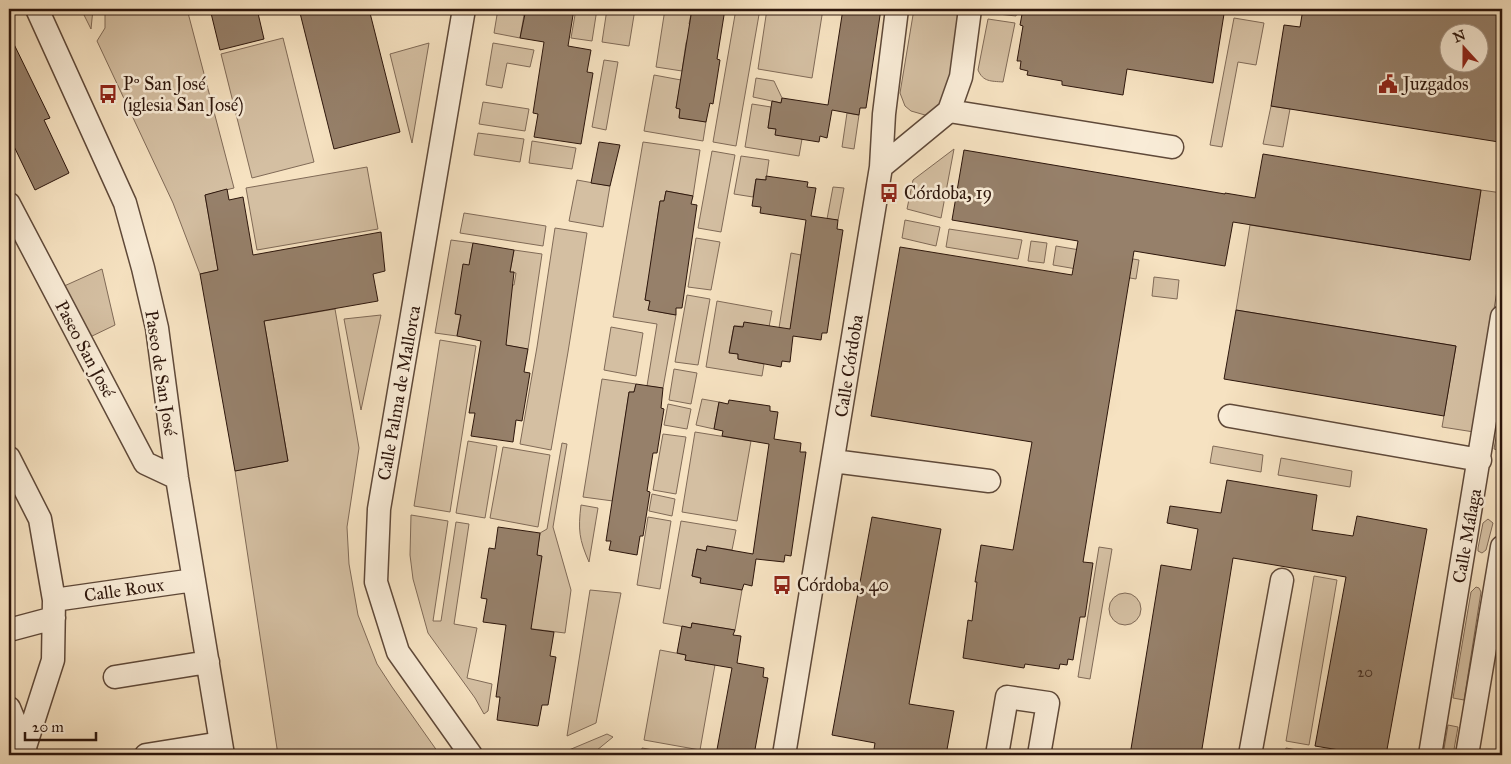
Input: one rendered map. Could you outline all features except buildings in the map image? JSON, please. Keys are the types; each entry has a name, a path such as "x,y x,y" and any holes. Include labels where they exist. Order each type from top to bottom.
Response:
{"street":[{"name":"Paseo de San José","path":"37,9 125,203 143,268 157,328 177,478 222,749"},
{"name":"Calle Palma de Mallorca","path":"464,9 379,509 376,582 398,652 471,755"},
{"name":"Calle Córdoba","path":"784,755 881,168 884,114 897,9"},
{"path":"881,168 949,111 960,77 970,9"},
{"path":"949,111 1172,147"},
{"name":"Paseo San José","path":"9,204 145,463 177,478"},
{"name":"Calle Málaga","path":"1430,755 1502,317"},
{"path":"1230,416 1480,460"},
{"path":"9,458 40,520 54,609 53,660 25,751"},
{"path":"833,461 989,481"},
{"name":"Calle Málaga","path":"1467,755 1502,547"},
{"name":"Calle Roux","path":"9,630 54,609 194,580"},
{"path":"1250,755 1282,580"},
{"path":"115,677 208,662"},
{"path":"997,755 1007,697 1048,703 1039,755"},
{"path":"9,708 25,751"},
{"path":"146,755 222,749"}],"shaded area":[{"path":"81,9 93,9 91,29"},
{"path":"105,9 187,9 234,188 205,195 218,270 200,274 173,203 97,41 105,28"},
{"path":"498,9 520,9 519,14 524,15 520,38 494,33"},
{"path":"576,9 597,9 592,41 571,38"},
{"path":"607,9 635,9 629,46 602,42"},
{"path":"665,9 692,9 689,24 693,25 686,43 682,71 656,67"},
{"path":"736,9 760,9 736,146 713,142"},
{"path":"767,9 823,9 812,78 758,69"},
{"path":"914,9 965,9 950,97 934,113 925,115 911,111 905,106 900,93"},
{"path":"989,9 1018,9 1016,16 989,13"},
{"path":"1234,18 1264,23 1256,65 1238,62 1222,147 1210,145"},
{"path":"988,19 1015,23 1003,82 985,79 978,70"},
{"path":"283,38 314,162 252,178 221,54"},
{"path":"429,43 412,143 390,54"},
{"path":"493,43 534,50 530,67 507,63 502,88 486,85"},
{"path":"604,60 618,62 606,130 592,127"},
{"path":"654,75 681,80 676,108 680,109 679,117 706,122 703,141 644,131"},
{"path":"756,78 774,81 782,98 781,103 753,97"},
{"path":"483,102 529,109 525,131 479,124"},
{"path":"752,104 771,107 768,128 776,129 802,139 799,156 745,147"},
{"path":"1271,106 1290,109 1283,147 1263,144"},
{"path":"847,113 859,115 854,149 842,147"},
{"path":"478,133 524,139 520,162 474,155"},
{"path":"532,141 576,148 572,169 529,163"},
{"path":"643,142 700,150 693,196 666,191 664,201 660,201 654,241 658,242 652,260 645,300 650,301 649,310 676,315 663,388 647,386 657,324 613,317"},
{"path":"954,149 941,218 907,209 913,180"},
{"path":"712,151 735,155 721,232 698,228"},
{"path":"741,156 769,160 766,180 756,179 753,197 734,194"},
{"path":"367,167 378,229 257,250 246,188"},
{"path":"577,180 610,186 603,227 569,221"},
{"path":"833,187 844,188 838,220 827,219"},
{"path":"1481,190 1502,193 1502,260 1474,432 1442,427 1456,346 1236,310 1250,225 1470,260"},
{"path":"464,213 546,226 543,246 460,233"},
{"path":"905,220 940,227 936,246 902,238"},
{"path":"555,228 587,233 551,450 520,444"},
{"path":"949,229 1022,240 1018,259 946,247"},
{"path":"696,238 720,242 711,290 688,287"},
{"path":"451,240 473,243 457,336 435,333"},
{"path":"1031,241 1047,243 1044,263 1028,261"},
{"path":"1056,246 1139,260 1136,279 1053,265"},
{"path":"514,250 542,254 528,349 499,344 510,285 514,285 516,273 510,272"},
{"path":"791,253 801,255 791,325 793,336 779,328"},
{"path":"102,269 115,325 88,338 62,287"},
{"path":"1154,277 1179,280 1177,299 1152,296"},
{"path":"687,295 710,299 698,365 675,362"},
{"path":"717,301 772,311 769,327 734,326 729,352 738,354 738,359 764,364 762,376 706,367"},
{"path":"335,309 359,448 347,527 349,564 358,615 377,664 440,755 278,755 235,471 288,461 264,321"},
{"path":"381,315 361,410 344,319"},
{"path":"611,327 643,333 636,376 604,370"},
{"path":"440,340 476,346 450,512 414,506"},
{"path":"674,369 697,373 691,404 669,400"},
{"path":"602,379 636,384 634,392 629,392 613,501 583,497"},
{"path":"702,399 719,402 714,429 696,425"},
{"path":"668,404 691,409 687,429 664,425"},
{"path":"1502,404 1502,451 1494,449"},
{"path":"695,432 751,441 737,521 682,512"},
{"path":"663,434 686,437 676,494 653,490"},
{"path":"468,441 497,446 485,518 456,513"},
{"path":"562,443 567,444 553,527 571,590 565,633 525,628 540,533 547,529"},
{"path":"1213,446 1263,455 1261,472 1210,463"},
{"path":"503,447 550,455 538,527 490,518"},
{"path":"1281,458 1352,471 1350,487 1278,475"},
{"path":"652,494 675,499 672,516 649,511"},
{"path":"581,505 598,508 589,562 580,534"},
{"path":"411,515 448,521 433,621 441,621 456,522 469,524 454,624 477,628 467,678 492,684 488,711 484,714 475,698 428,633 413,579 410,555"},
{"path":"648,517 671,521 660,589 637,585"},
{"path":"1488,519 1493,523 1486,550 1482,553 1478,551 1478,548 1483,523"},
{"path":"681,521 736,530 732,550 707,546 706,551 697,549 692,576 742,590 735,630 692,623 691,628 663,623"},
{"path":"1099,547 1112,549 1090,679 1078,677"},
{"path":"1314,576 1337,580 1309,745 1286,741"},
{"path":"1476,587 1481,592 1464,700 1453,698 1471,592"},
{"path":"590,590 621,593 596,723 567,736"},
{"path":"1125,593 1136,598 1141,609 1136,620 1125,625 1114,620 1109,609 1114,598"},
{"path":"660,650 686,655 685,660 715,665 700,750 644,740"},
{"path":"1448,725 1458,727 1453,755 1443,755"},
{"path":"607,734 613,737 591,755 557,755"},
{"path":"642,748 682,755 641,755"},
{"path":"1286,748 1325,755 1284,755"}],"place":[{"name":"Juzgados","path":"1388,84"},
{"name":"Pº San José (iglesia San José)","path":"108,94"},
{"name":"Córdoba, 19","path":"889,193"},
{"name":"Córdoba, 40","path":"782,585"}]}
